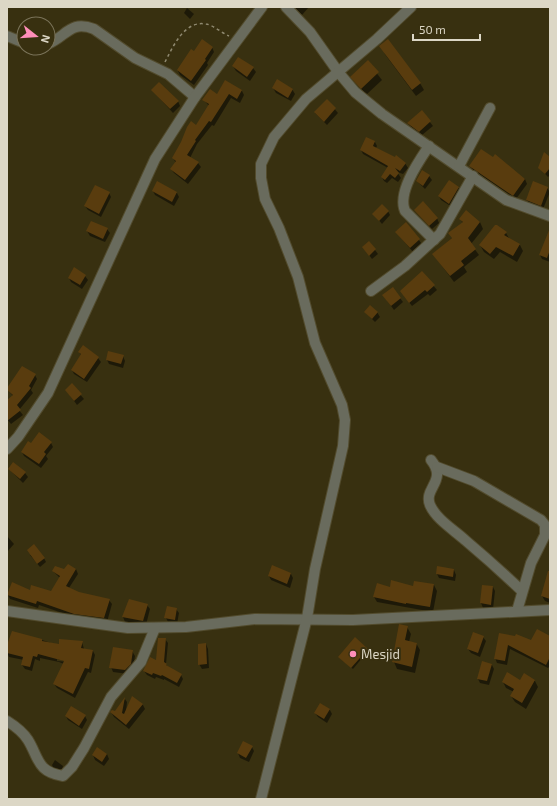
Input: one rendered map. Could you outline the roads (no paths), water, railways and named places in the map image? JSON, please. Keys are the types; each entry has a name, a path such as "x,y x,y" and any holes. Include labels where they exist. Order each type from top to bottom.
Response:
{"street":[{"path":"7,449 18,437 48,393 155,159 196,97 262,7"},
{"path":"286,7 320,44 338,73 355,92 382,114 506,200 550,216"},
{"path":"261,799 307,618 315,569 343,446 345,420 342,405 315,343 298,277 279,228 265,199 261,178 261,164 274,137 306,99 338,73 411,7"},
{"path":"56,38 70,28 78,26 86,26 94,29 144,63 168,74 196,97"},
{"path":"459,166 490,108"},
{"path":"429,146 415,167 406,187 402,205 405,211 434,240"},
{"path":"371,291 405,266 440,234 473,176"},
{"path":"517,611 531,563 545,535 546,525 541,520 474,482 434,464 438,477 430,494 429,501 431,507 454,531 522,590"},
{"path":"7,611 98,625 128,628 155,628 186,627 255,619 307,618 353,620 550,610"},
{"path":"7,721 23,733 42,767 50,772 63,776 84,748 111,697 141,662 155,628"}],"place":[{"name":"Mesjid","path":"353,654"}]}
